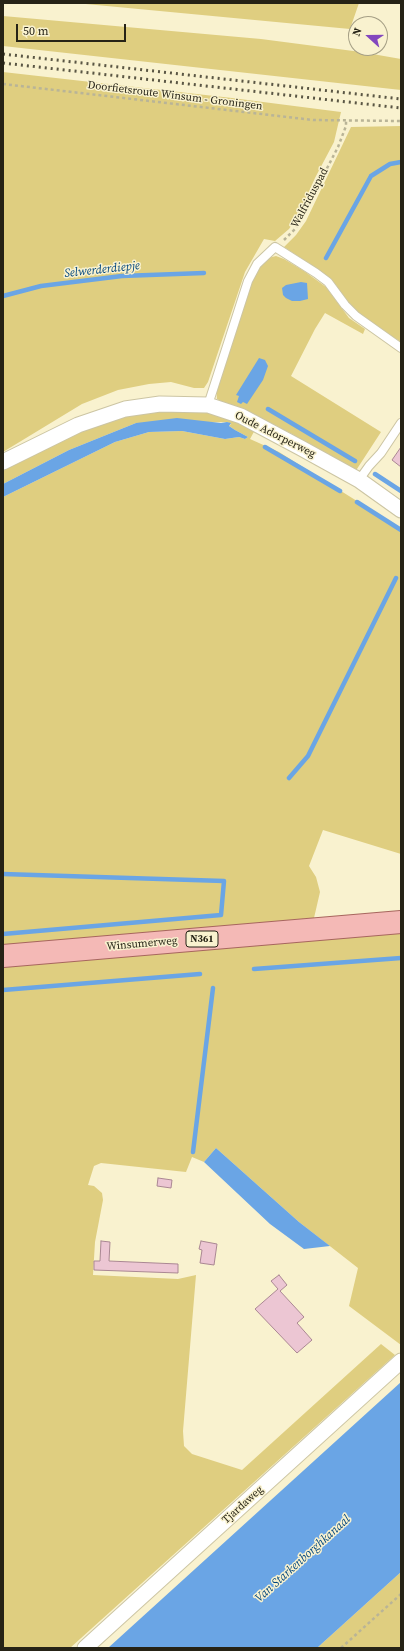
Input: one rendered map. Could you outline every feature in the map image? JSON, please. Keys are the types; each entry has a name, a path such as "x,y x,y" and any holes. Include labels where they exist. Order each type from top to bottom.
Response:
{"main road":[{"name":"Winsumerweg","path":"3,956 401,922"}],"street":[{"name":"Oude Adorperweg","path":"3,462 78,426 125,409 160,404 208,406 241,416 359,480 401,510"},
{"name":"Tjardaweg","path":"85,1648 401,1361"}],"lane":[{"path":"208,406 248,281 257,264 275,247 328,282 345,305 356,316 401,348"},
{"path":"359,480 381,453 401,423"}],"path":[{"name":"Doorfietsroute Winsum - Groningen","path":"3,84 313,120 346,121"},
{"path":"346,121 401,121"},
{"name":"Walfriduspad","path":"275,247 286,239 301,220 338,147 346,126 346,121"},
{"path":"341,1648 401,1594"}],"shaded area":[{"path":"75,3 359,3 354,16 348,16 348,29"},
{"path":"3,16 261,39 348,50 348,56 384,56 401,59 401,90 3,46"},
{"path":"3,72 341,112 334,142 315,178 298,216 289,229 275,241 264,239 245,272 208,382 204,388 194,388 171,382 149,384 118,390 82,404 3,452"},
{"path":"401,126 401,342 363,317 348,304 336,285 319,270 284,247 296,235 306,221 351,127"},
{"path":"276,256 304,271 326,287 349,318 365,329 363,334 325,313 315,329 291,376 381,432 355,472 292,434 244,409 226,404 217,399 216,388 256,270 268,258"},
{"path":"144,409 212,413 256,428 250,439 279,452 368,508 401,531 401,854 323,830 309,866 316,877 320,892 314,918 3,945 3,497 115,442 149,432 182,431 225,439 239,437 245,439 248,437 229,426 231,424 227,422 136,423 69,450 3,484 3,470 85,429"},
{"path":"401,931 401,1345 349,1306 358,1268 299,1222 216,1148 204,1162 192,1157 186,1172 101,1163 94,1166 88,1185 94,1186 102,1193 103,1200 95,1242 93,1275 178,1279 196,1275 183,1431 184,1446 192,1454 242,1470 381,1344 395,1355 70,1648 3,1648 3,967"},
{"path":"401,1572 401,1648 317,1648"}],"water":[{"path":"301,282 307,283 308,299 292,301 283,295 282,288 286,285"},
{"path":"259,358 265,360 268,366 263,380 247,404 243,402 241,404 237,402 239,396 236,395"},
{"path":"177,418 231,423 229,426 248,437 245,439 239,437 225,439 182,431 149,432 115,442 3,497 3,484 69,450 136,423"},
{"path":"216,1148 299,1222 330,1246 304,1249 270,1224 204,1162"},
{"name":"Van Starkenborghkanaal","path":"401,1382 401,1572 317,1648 108,1648"}],"building":[{"path":"401,447 401,467 392,460"},
{"path":"158,1178 172,1180 171,1188 157,1186"},
{"path":"101,1241 110,1242 109,1261 178,1264 178,1273 94,1270 94,1261 100,1261"},
{"path":"201,1241 217,1244 214,1265 200,1263 202,1250 199,1249"},
{"path":"279,1275 287,1285 280,1291 304,1317 297,1323 312,1340 297,1353 255,1309 278,1289 271,1281"}],"waterway":[{"path":"326,258 371,176 390,164 401,162"},
{"name":"Selwerderdiepje","path":"3,296 41,286 122,276 204,273"},
{"path":"268,409 355,461"},
{"path":"265,447 340,491"},
{"path":"375,474 401,491"},
{"path":"357,502 401,530"},
{"path":"289,778 308,756 396,578"},
{"path":"3,874 224,881 221,915 3,934"},
{"path":"254,969 401,958"},
{"path":"3,990 200,974"},
{"path":"193,1152 213,988"}],"railway":[{"path":"3,54 401,99"},
{"path":"3,63 401,108"}]}
